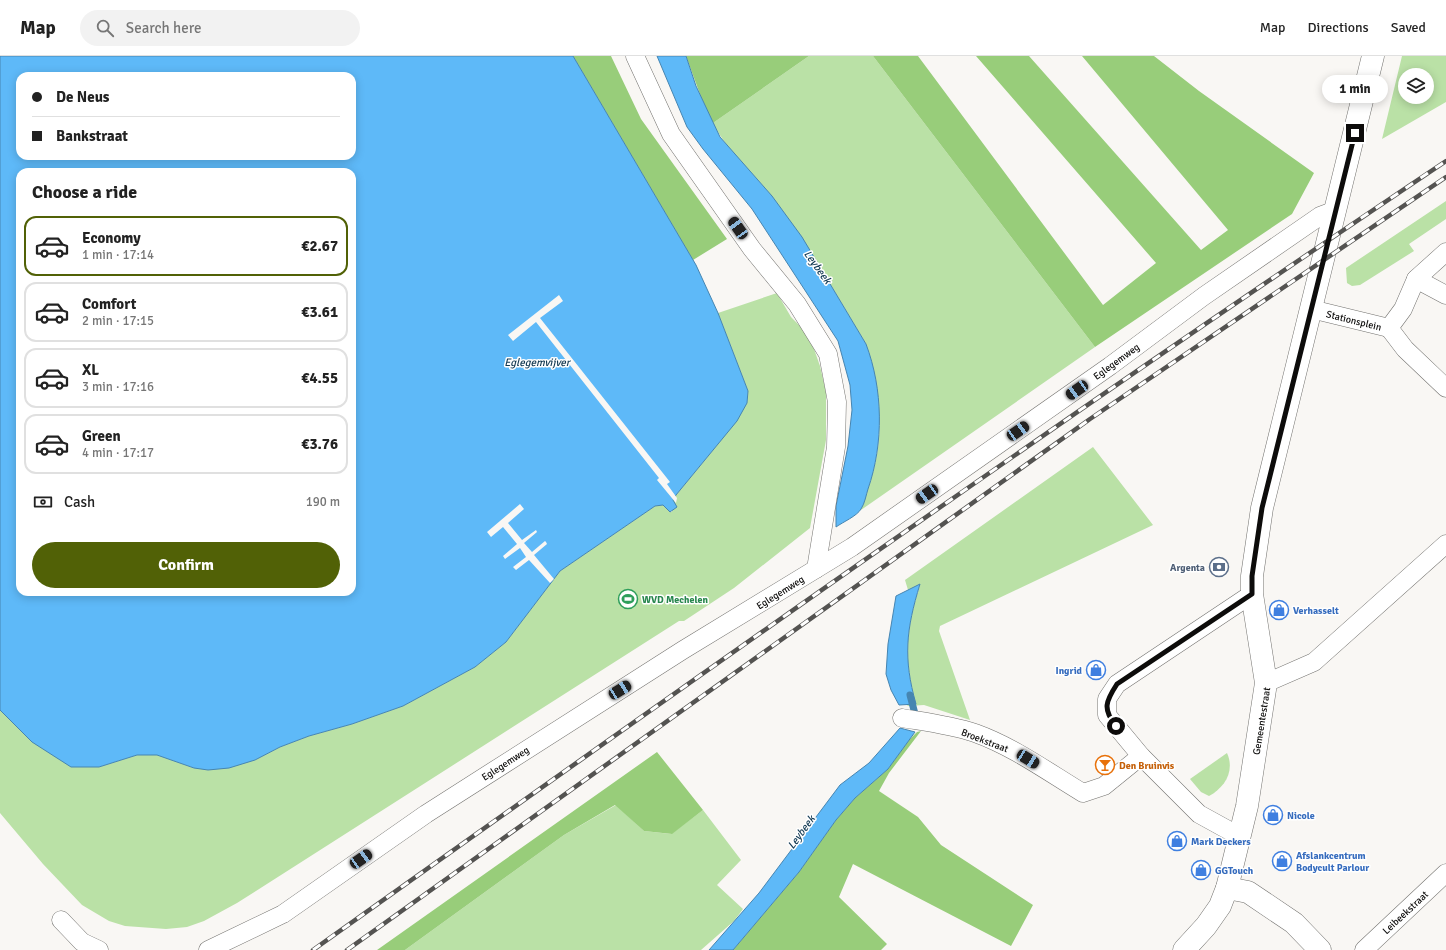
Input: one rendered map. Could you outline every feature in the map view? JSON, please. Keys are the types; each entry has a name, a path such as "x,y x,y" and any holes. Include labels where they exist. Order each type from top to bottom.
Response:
{"street":[{"path":"635,56 671,134 752,249 797,304 828,354 837,402 836,446 816,569"},
{"path":"1266,683 1252,594 1252,576 1262,508 1373,56"},
{"name":"Eglegemweg","path":"208,950 283,914 426,814 602,701 852,547 1104,371 1204,296 1320,216 1336,210"},
{"name":"Stationsplein","path":"1311,309 1389,328 1403,309 1416,279 1446,252"},
{"path":"1416,279 1446,295"},
{"path":"1389,328 1405,349 1446,388"},
{"name":"Gemeentestraat","path":"1184,950 1220,906 1227,888 1247,806 1266,683 1314,662 1446,544"},
{"path":"1240,836 1198,814 1141,756 1107,715 1107,700 1117,684 1252,594"},
{"name":"Broekstraat","path":"902,718 975,733 1004,746 1082,793 1104,786 1141,756"},
{"name":"Leibeekstraat","path":"1364,950 1446,873"},
{"path":"1227,888 1248,892 1294,923 1320,950"},
{"path":"61,920 82,942 99,950"}],"green space":[{"path":"573,56 611,56 641,119 727,239 693,260"},
{"path":"686,56 809,56 713,123 701,97"},
{"path":"809,56 873,56 1095,347 861,510 876,461 879,441 878,398 870,356 866,344 786,215 766,189 741,162 719,134 713,123"},
{"path":"873,56 918,56 1103,305 1156,263 976,56 1029,56 1201,250 1228,230 1082,56 1154,56 1199,91 1314,173 1292,214 1095,347"},
{"path":"1402,56 1446,56 1446,102 1382,139 1398,73 1398,104 1434,104 1434,68 1399,68"},
{"path":"1446,201 1446,219 1409,244 1414,251 1360,285 1352,286 1347,283 1346,268"},
{"name":"WVD Mechelen","path":"777,293 791,317 802,328 814,349 820,366 826,392 826,440 810,528 734,588 684,621 679,621 237,903 204,921 187,927 166,929 125,926 109,921 82,905 43,864 0,813 0,710 32,742 99,767 137,755 158,755 194,768 255,760 280,747 309,736 352,724 403,706 475,667 506,642 560,571 655,506 663,505 670,512 672,512 673,500 676,495 718,444 747,403 748,391 718,313"},
{"path":"1093,447 1153,525 940,626 939,631 970,720 924,705 908,706 907,705 916,704 909,672 908,644 909,630 920,585 908,590 905,580"},
{"path":"921,731 889,773 879,791 918,817 941,845 1033,905 1011,946 853,864 839,897 887,944 881,950 733,950 799,872 836,820 855,798 888,769 909,740 917,732"},
{"path":"657,752 703,810 672,834 644,831 615,805 564,835 405,950 377,950"},
{"path":"1227,753 1230,766 1224,783 1209,796 1201,792 1190,779"},
{"path":"616,805 644,831 671,834 703,810 741,860 717,885 743,909 734,921 701,950 405,950 564,835"}],"water":[{"name":"Eglegemvijver","path":"0,56 573,56 696,265 718,313 748,391 747,403 737,421 676,495 673,500 677,507 670,512 663,505 655,506 560,571 506,642 475,667 403,706 352,724 309,736 280,747 255,760 229,768 208,770 194,768 157,755 137,755 99,767 71,767 32,742 0,710"},
{"path":"657,56 686,56 696,86 720,137 772,196 802,237 866,344 876,379 878,398 879,435 877,453 862,507 859,512 850,519 836,527 836,506 848,446 852,410 850,385 838,341 752,209 687,127"},
{"path":"920,584 909,630 908,644 909,672 916,704 899,705 891,690 886,674 888,644 896,596"},
{"path":"900,728 915,732 888,769 855,798 836,820 799,872 733,950 709,950 759,893 840,785 869,763"}],"pier":[{"path":"559,295 563,301 540,318 670,482 667,484 677,498 676,503 657,480 659,478 536,322 513,341 508,335"},
{"path":"520,504 524,509 508,523 522,540 536,530 537,532 524,543 532,552 545,541 546,542 547,544 534,555 554,579 550,583 529,560 516,570 513,567 526,557 520,548 505,559 503,556 517,544 503,527 491,537 487,532"}],"waterway":[{"name":"Leybeek","path":"910,695 915,714"}],"railway":[{"path":"313,950 877,551 1303,257 1446,161"},
{"path":"347,950 1090,419 1446,177"}],"place":[{"name":"Argenta","path":"1219,567"},
{"name":"WVD Mechelen","path":"628,599"},
{"name":"Verhasselt","path":"1279,610"},
{"name":"Ingrid","path":"1096,670"},
{"name":"Den Bruinvis","path":"1105,765"},
{"name":"Nicole","path":"1273,815"},
{"name":"Mark Deckers","path":"1177,841"},
{"name":"Afslankcentrum Bodycult Parlour","path":"1282,861"},
{"name":"GGTouch","path":"1201,870"}],"route":[{"path":"1116,726 1107,715 1107,700 1117,684 1252,594 1252,576 1262,508 1355,133"}]}
